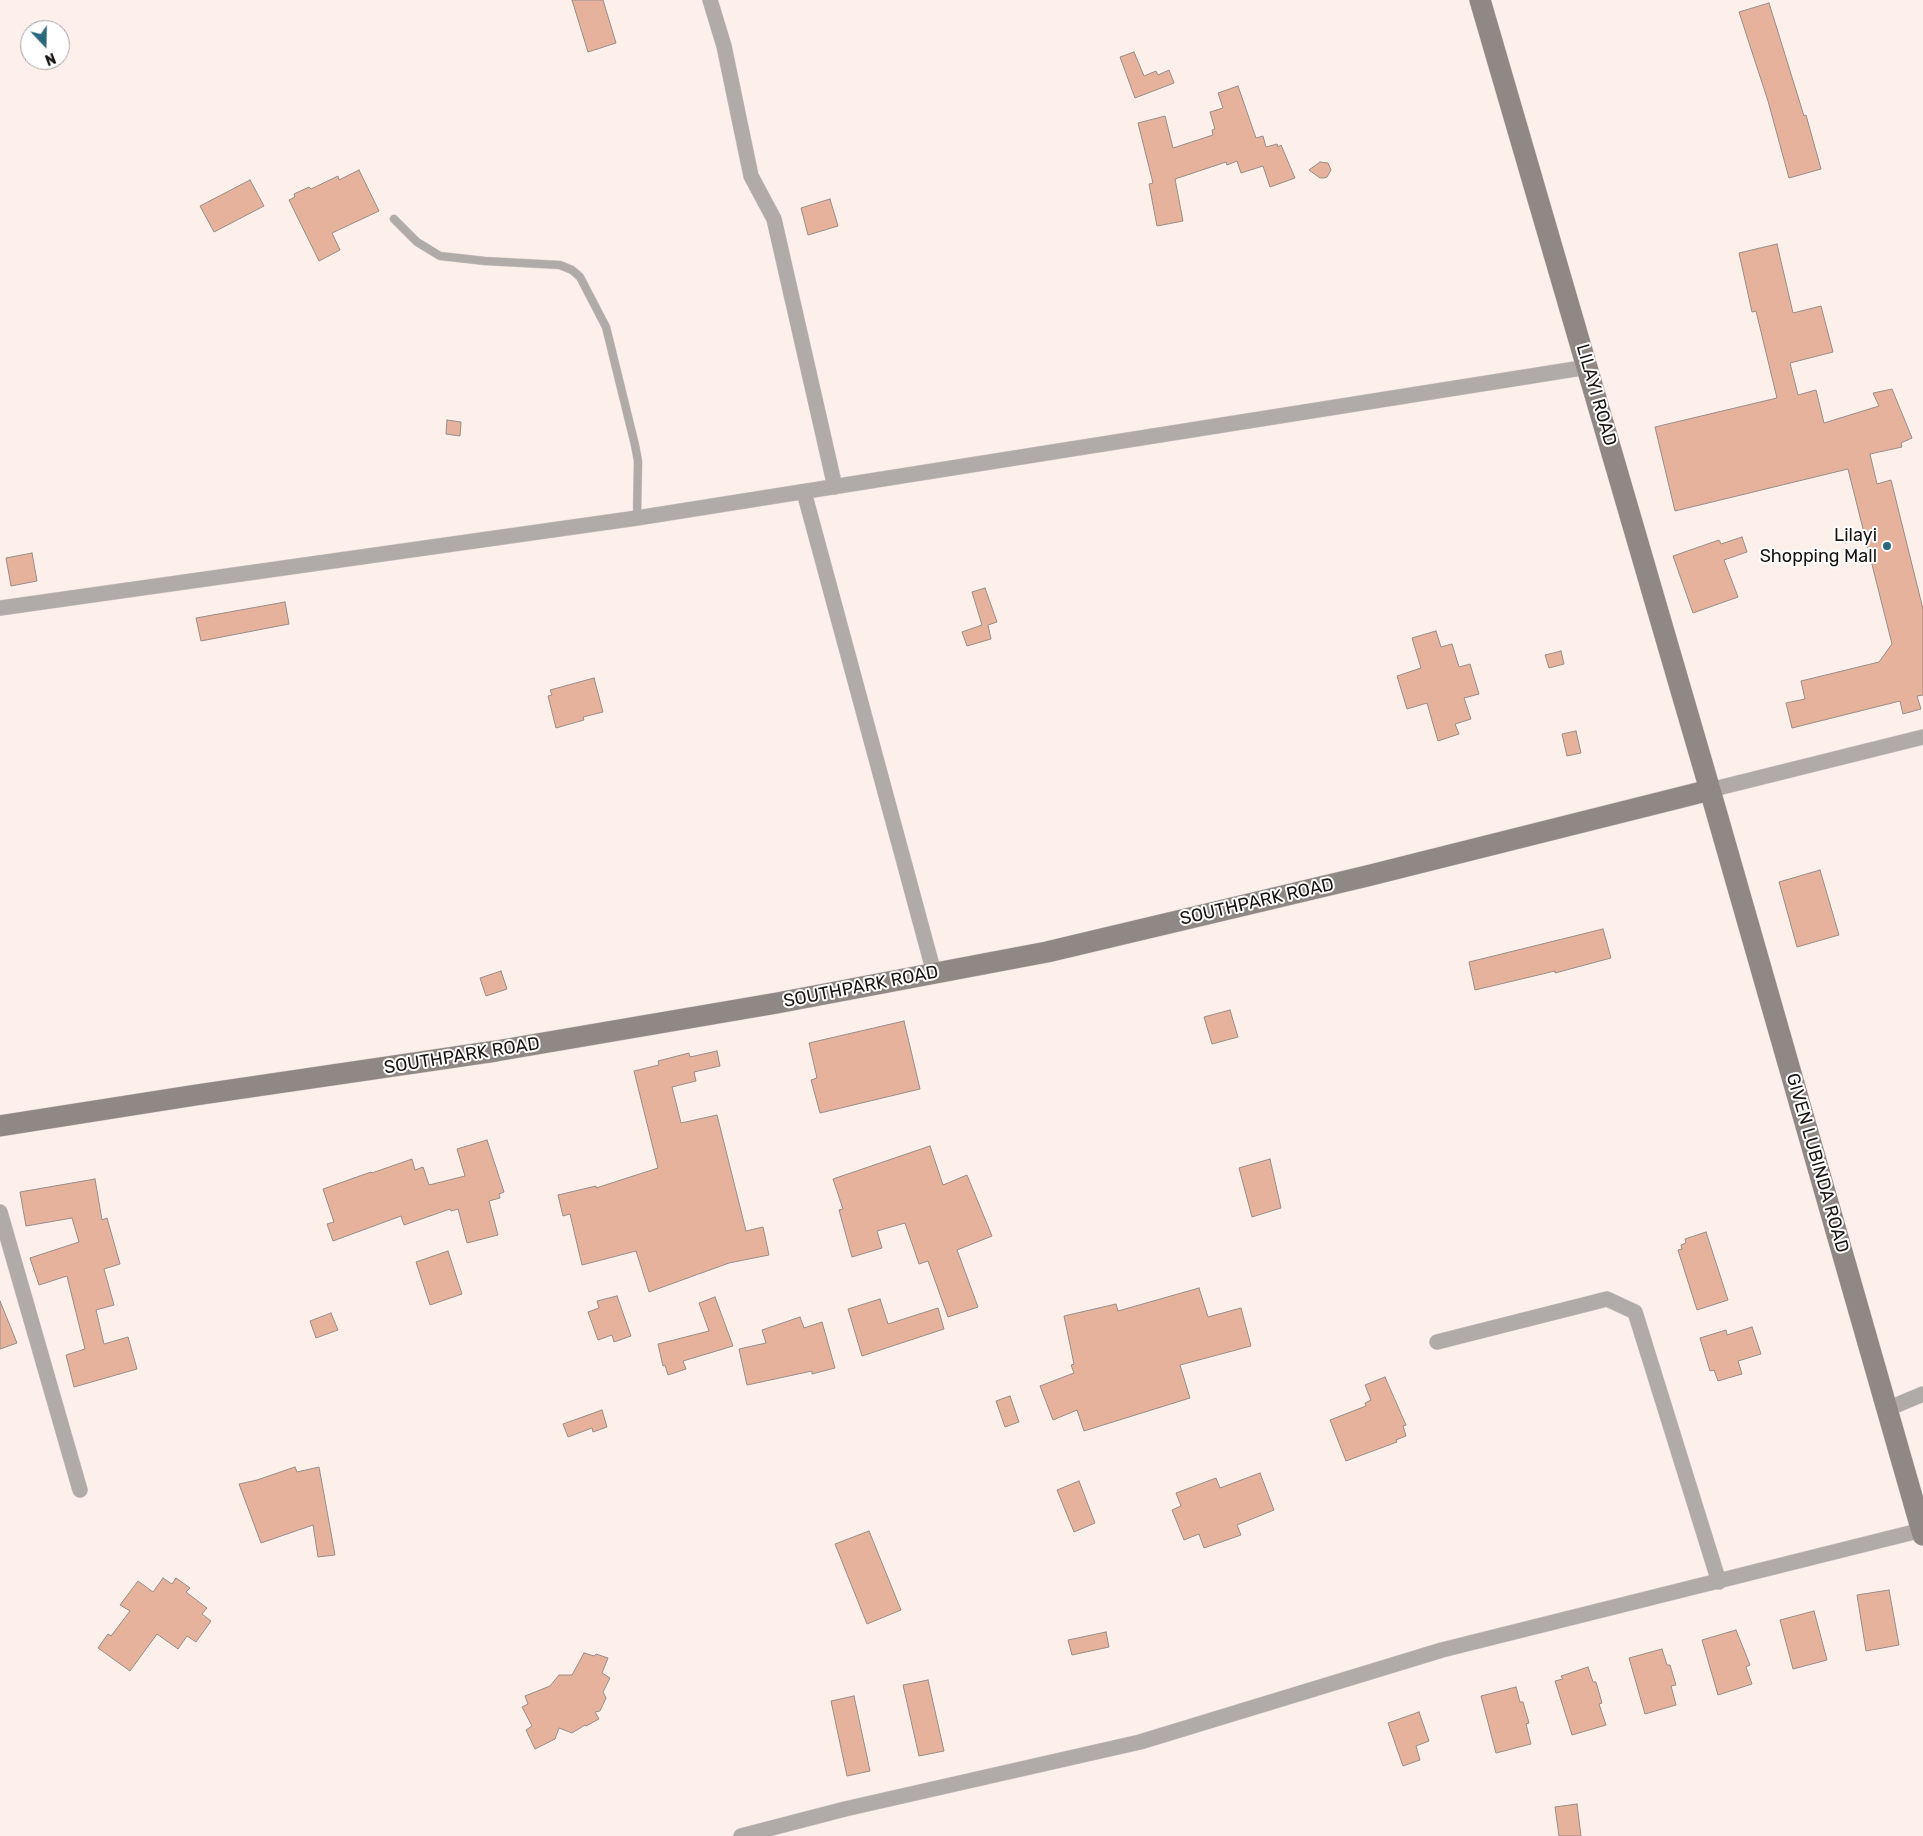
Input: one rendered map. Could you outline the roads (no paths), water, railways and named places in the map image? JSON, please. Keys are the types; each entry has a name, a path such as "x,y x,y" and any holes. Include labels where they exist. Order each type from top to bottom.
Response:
{"street":[{"path":"710,0 724,46 752,176 774,219 835,487"},
{"name":"LILAYI ROAD","path":"1480,0 1710,790"},
{"path":"0,608 637,518 1588,367"},
{"path":"804,492 934,973"},
{"path":"1710,790 1923,737"},
{"name":"SOUTHPARK ROAD","path":"0,1126 196,1095 496,1052 777,1003 1047,952 1358,878 1710,790"},
{"name":"GIVEN LUBINDA ROAD","path":"1710,790 1922,1532"},
{"path":"0,1212 80,1490"},
{"path":"1437,1342 1607,1299 1635,1312 1718,1582"},
{"path":"1887,1409 1923,1394"},
{"path":"740,1836 845,1809 1140,1742 1442,1650 1922,1532"}],"lane":[{"path":"394,219 417,242 440,256 560,265 572,270 580,277 606,327 635,445 638,461 637,518"}],"place":[{"name":"Lilayi Shopping Mall","path":"1887,546"}]}
